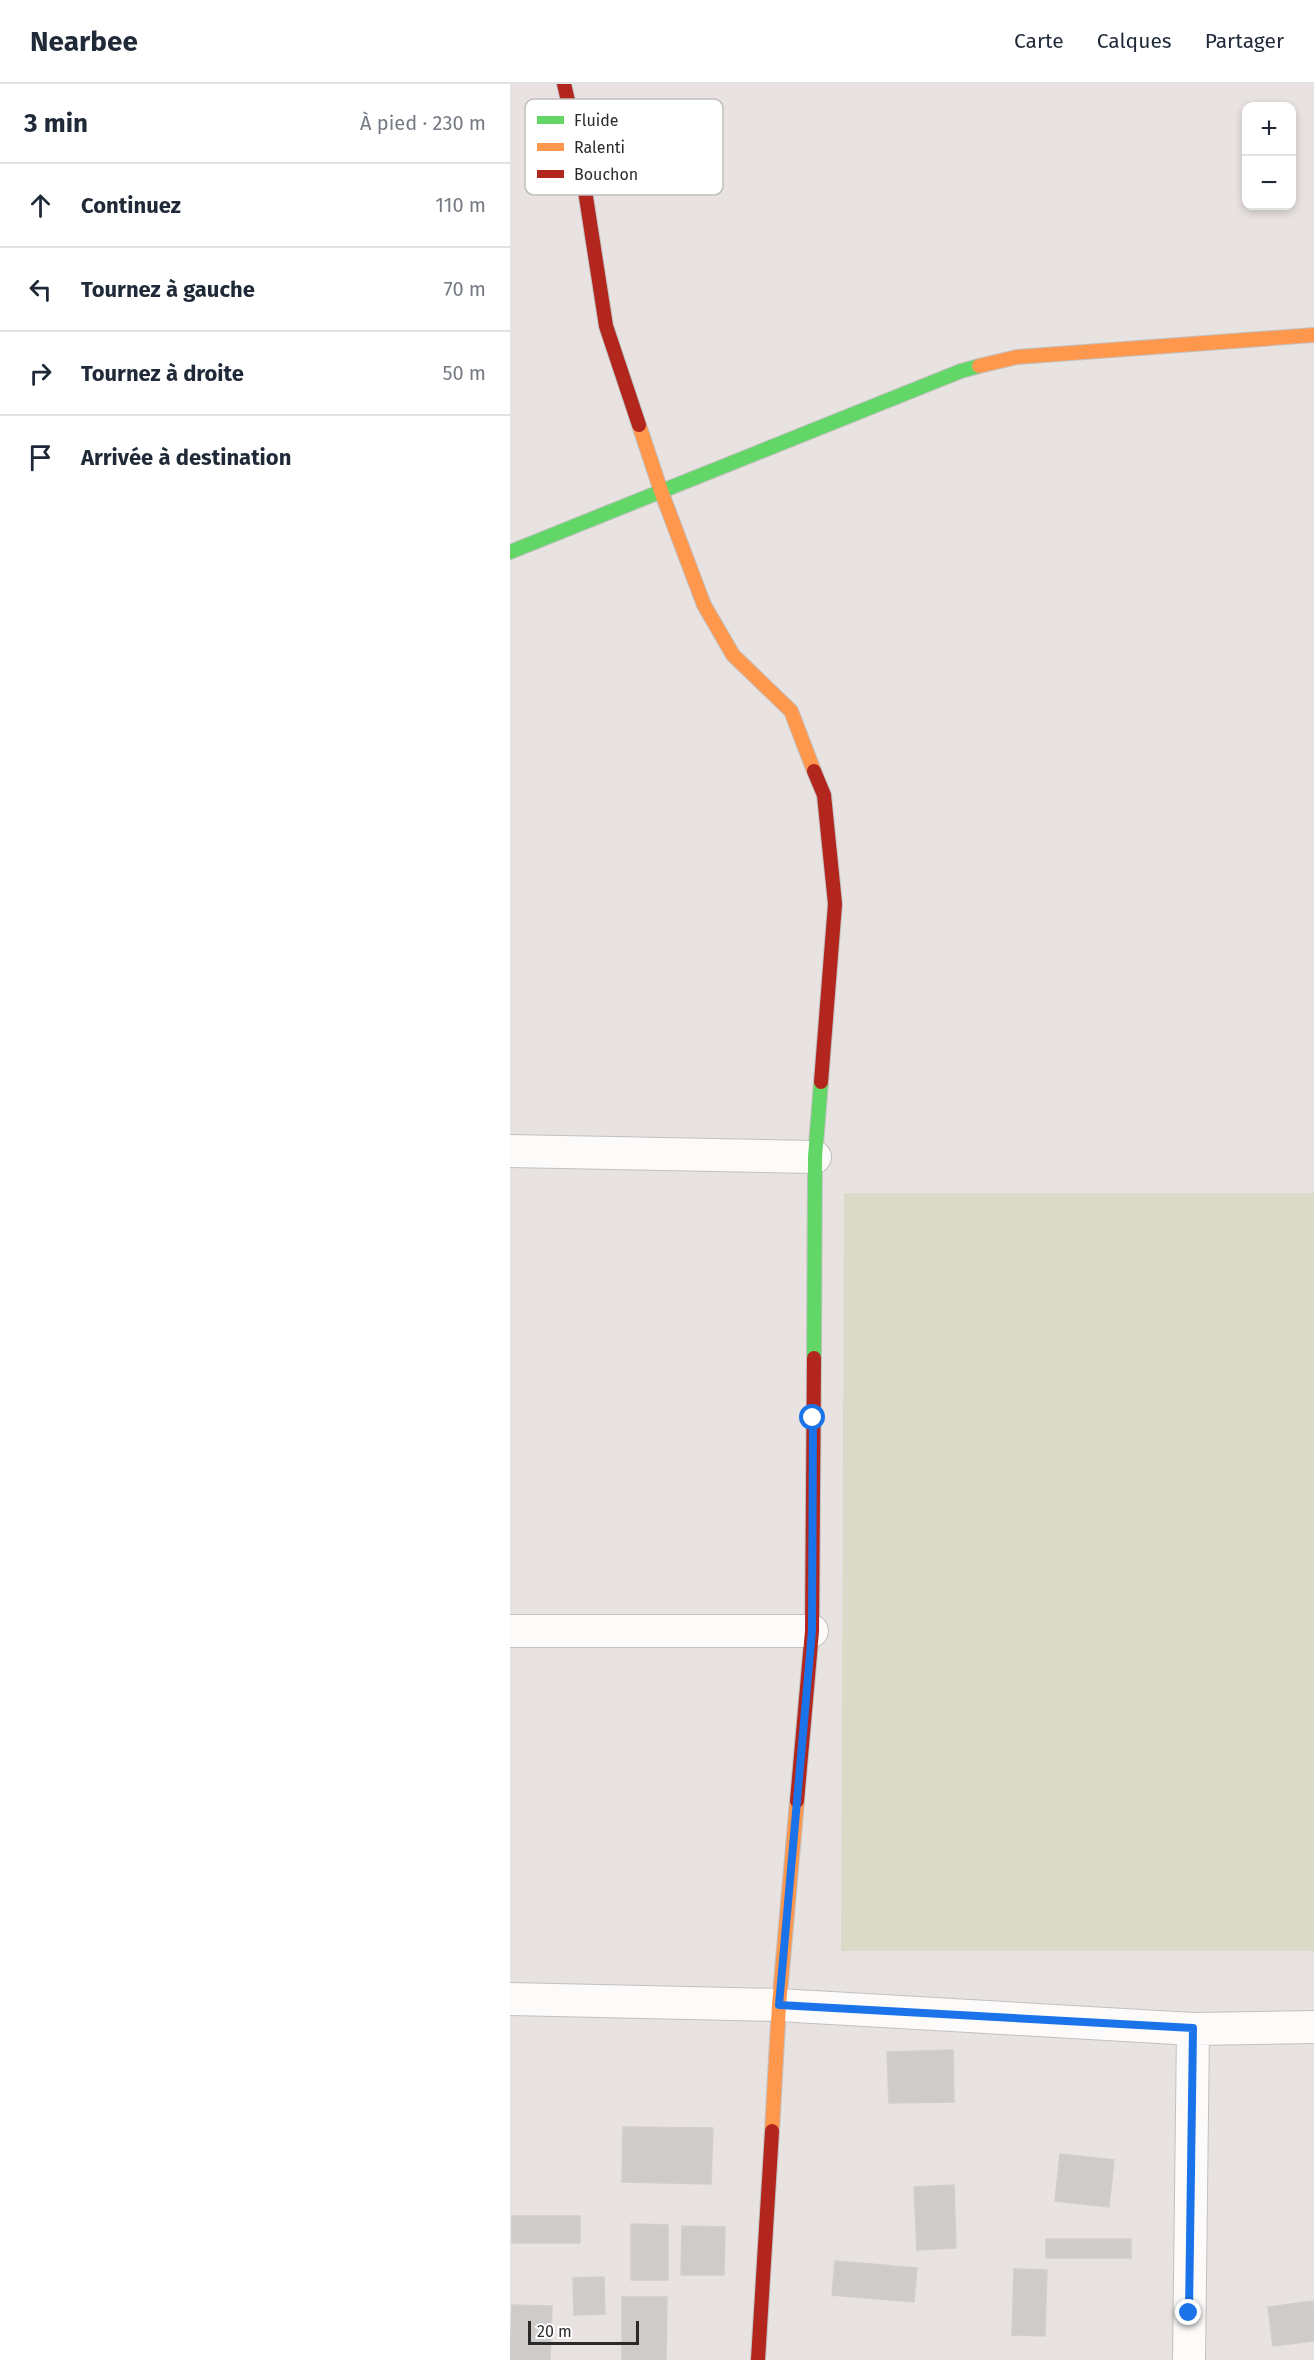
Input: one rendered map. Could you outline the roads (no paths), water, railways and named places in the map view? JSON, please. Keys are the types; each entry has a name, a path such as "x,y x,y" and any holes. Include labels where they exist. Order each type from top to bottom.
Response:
{"street":[{"path":"564,84 568,99"},
{"path":"586,195 606,326 661,491 704,605 733,655 791,711 824,795 835,904 815,1157 812,1631 779,2005 758,2360"},
{"path":"510,552 961,371 1017,357 1314,335"},
{"path":"510,1151 815,1157"},
{"path":"510,1631 812,1631"},
{"path":"510,1999 779,2005 1193,2028 1314,2027"},
{"path":"1188,2360 1193,2028"}]}
